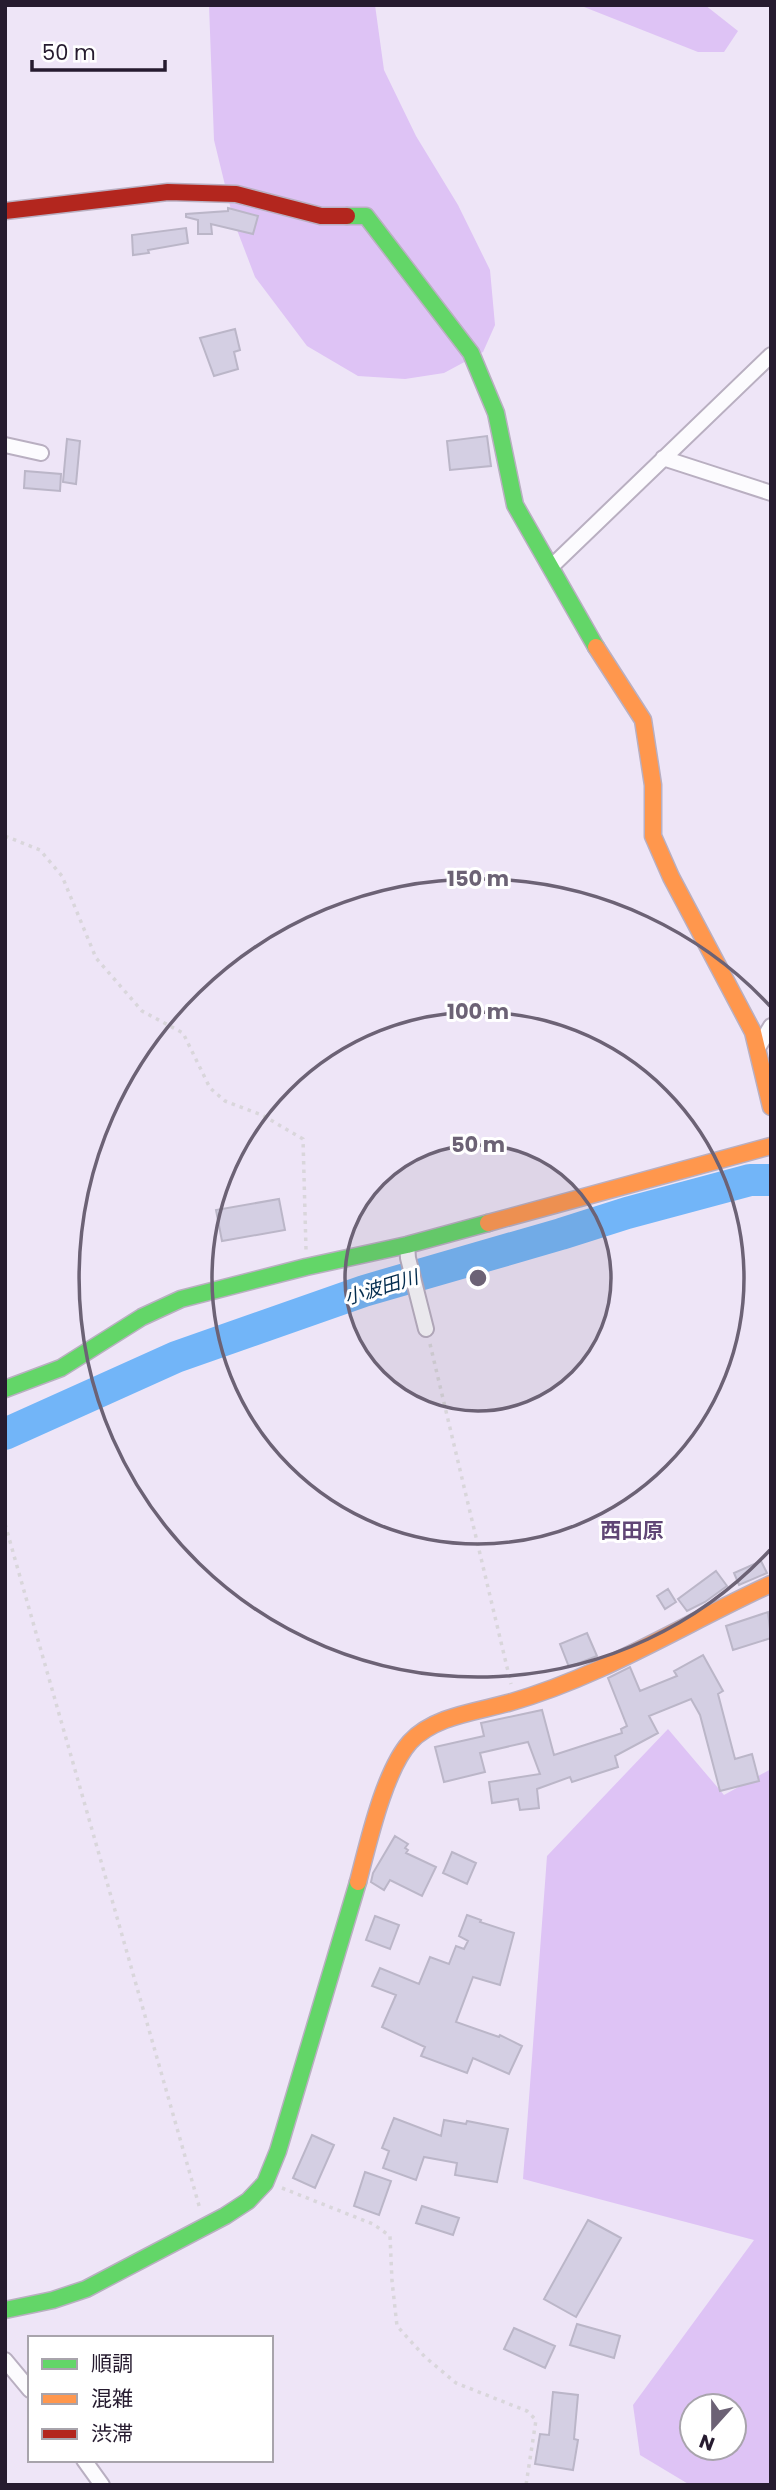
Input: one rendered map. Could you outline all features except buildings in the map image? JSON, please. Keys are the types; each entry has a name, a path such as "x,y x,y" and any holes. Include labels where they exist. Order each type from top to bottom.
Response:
{"street":[{"path":"5,211 168,192 236,194 321,216 366,216 471,353 496,413 515,505 610,672 643,720 653,785 653,836 671,877 753,1032 771,1107"},
{"path":"552,566 771,355"},
{"path":"5,446 41,453"},
{"path":"663,458 771,494"},
{"path":"758,1048 771,1026"},
{"path":"5,1389 61,1368 142,1317 181,1299 306,1266 407,1252 771,1146"},
{"path":"407,1252 426,1329"},
{"path":"5,2310 53,2300 86,2289 225,2216 248,2201 265,2183 278,2151 365,1852 399,1758 411,1741 440,1724 564,1686 729,1602 771,1584"},
{"path":"5,2360 28,2388"},
{"path":"85,2462 102,2485"}],"path":[{"path":"5,836 40,850 62,876 96,958 142,1012 183,1033 209,1088 225,1101 262,1115 303,1139 306,1266"},
{"path":"426,1329 515,1701"},
{"path":"5,1524 205,2226"},
{"path":"265,2183 373,2224 390,2236 397,2326 425,2357 456,2383 527,2411 536,2420 526,2485"}],"shaded area":[{"path":"209,5 375,5 384,70 416,136 458,205 490,270 495,325 483,352 444,373 405,379 358,376 307,346 255,277 234,222 214,140"},
{"path":"579,5 705,5 738,31 724,52 698,52"},
{"path":"668,1729 724,1795 771,1769 771,2485 690,2485 640,2455 633,2405 754,2240 523,2179 547,1856"}],"waterway":[{"name":"小波田川","path":"5,1434 176,1357 364,1291 627,1213 750,1180 771,1180"}],"traffic: fast":[{"path":"347,216 366,216 471,353 496,413 515,505 596,647"},
{"path":"5,1389 61,1368 142,1317 181,1299 488,1223"},
{"path":"5,2310 53,2300 86,2289 225,2216 248,2201 265,2183 278,2151 358,1882"}],"traffic: slow":[{"path":"596,647 643,720 653,785 653,836 671,877 753,1032 771,1107"},
{"path":"488,1223 771,1146"},
{"path":"358,1882 378,1809 392,1771 410,1742 420,1733 456,1716 508,1703 576,1679 771,1584"}],"traffic: jam":[{"path":"5,211 168,192 236,194 321,216 347,216"}],"district":[{"name":"西田原","path":"632,1531"}]}
